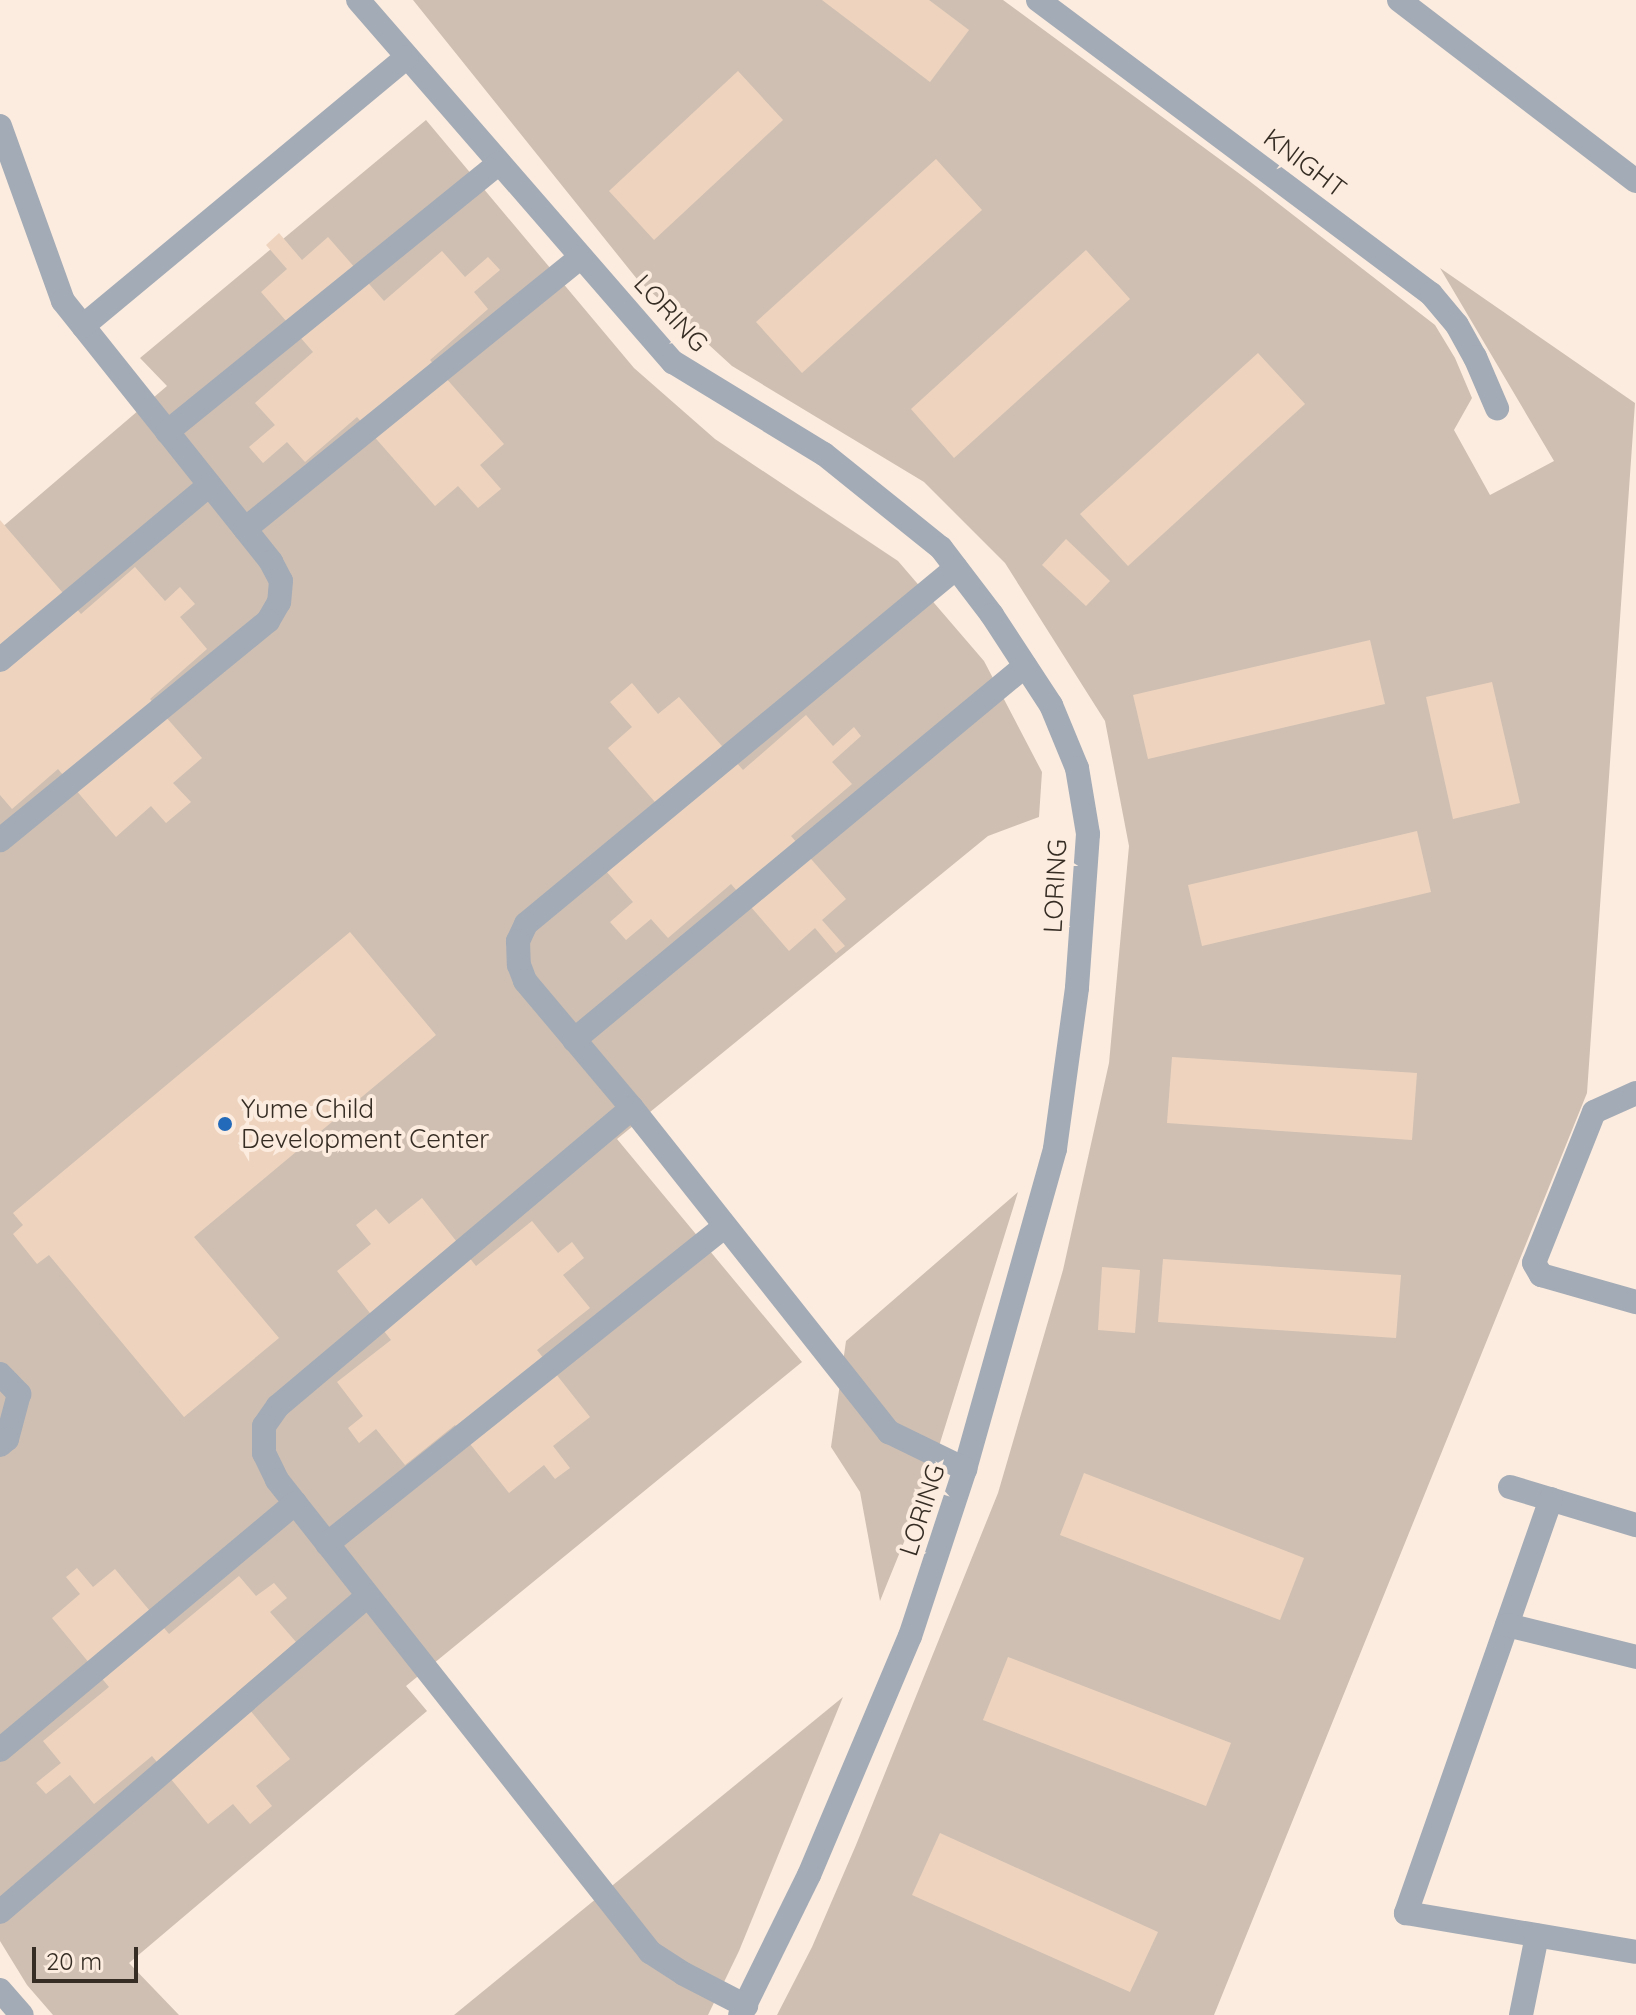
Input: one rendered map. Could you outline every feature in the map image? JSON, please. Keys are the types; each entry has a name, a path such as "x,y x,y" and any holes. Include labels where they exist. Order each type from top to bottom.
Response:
{"street":[{"name":"LORING","path":"358,0 673,362 824,454 941,548 1051,705 1077,768 1088,834 1078,973 1055,1149 965,1469 910,1636 809,1875 743,2010"},
{"name":"KNIGHT","path":"1038,0 1431,294 1457,325 1497,408"},
{"path":"1399,0 1636,181"},
{"path":"83,326 407,57"},
{"path":"0,126 63,301 271,562 281,581 279,602 268,621 0,840"},
{"path":"167,432 499,163"},
{"path":"245,529 581,257"},
{"path":"0,660 209,485"},
{"path":"956,568 526,924 518,941 519,965 525,981 632,1108 889,1432 965,1469"},
{"path":"574,1040 1025,666"},
{"path":"1636,1093 1594,1112 1534,1263 1541,1275 1636,1302"},
{"path":"632,1108 278,1406 264,1426 264,1453 277,1480 650,1952 743,2010"},
{"path":"327,1544 725,1226"},
{"path":"0,1374 19,1394 7,1439 0,1445"},
{"path":"1510,1487 1636,1525"},
{"path":"1551,1499 1406,1913 1636,1952"},
{"path":"0,1750 295,1503"},
{"path":"0,1912 368,1596"},
{"path":"1507,1625 1636,1657"},
{"path":"1521,2015 1537,1936"},
{"path":"0,1990 22,2015"}],"shaded area":[{"path":"413,0 1003,0 1248,180 1435,325 1455,358 1472,398 1454,430 1490,495 1554,461 1440,268 1635,403 1587,1093 1214,2015 777,2015 812,1947 856,1845 998,1493 1063,1270 1109,1063 1129,846 1105,721 1005,563 924,482 732,366 637,279"},
{"path":"426,120 634,368 715,439 898,561 984,661 1042,772 1039,817 988,836 617,1139 802,1362 406,1686 427,1711 129,1963 179,2015 53,2015 27,1985 0,1941 0,529 167,386 140,358"},
{"path":"1018,1192 926,1488 880,1601 860,1492 831,1447 846,1341"},
{"path":"843,1697 739,1951 708,2015 454,2015"}],"building":[{"path":"822,0 929,0 969,30 930,82"},
{"path":"738,71 783,120 654,240 609,191"},
{"path":"936,159 982,210 802,373 756,322"},
{"path":"279,233 302,260 328,237 384,301 442,251 465,277 488,257 500,270 474,292 488,309 430,360 504,444 480,465 501,489 478,508 458,486 435,506 357,417 305,462 287,442 263,463 249,447 275,425 255,403 313,352 261,292 287,269 266,245"},
{"path":"1086,250 1130,299 954,458 911,409"},
{"path":"1258,353 1305,404 1128,566 1080,514"},
{"path":"0,520 81,614 135,567 165,601 180,587 195,604 180,617 207,649 150,699 202,758 173,783 191,802 166,823 151,806 116,837 58,769 12,809 0,795"},
{"path":"1066,539 1110,581 1086,606 1042,565"},
{"path":"1370,640 1385,704 1148,759 1133,695"},
{"path":"1492,682 1520,803 1453,819 1426,697"},
{"path":"632,683 658,714 679,697 743,770 806,715 833,746 854,727 861,736 832,762 852,784 791,836 846,899 822,920 845,946 836,953 815,928 789,951 731,884 668,938 651,919 626,940 610,922 633,902 606,871 668,817 608,748 632,727 610,702"},
{"path":"1417,831 1431,892 1202,946 1188,885"},
{"name":"Yume Child Development Center","path":"350,932 436,1035 194,1237 279,1338 184,1417 49,1255 37,1264 13,1234 23,1225 13,1213"},
{"path":"1172,1057 1417,1073 1412,1140 1167,1123"},
{"path":"422,1198 476,1266 532,1221 558,1253 572,1242 584,1258 563,1275 590,1308 537,1350 590,1417 553,1446 570,1468 555,1479 544,1465 509,1493 455,1425 405,1465 376,1429 359,1443 348,1428 363,1416 337,1382 391,1340 337,1271 371,1244 356,1225 376,1209 389,1224"},
{"path":"1163,1259 1401,1275 1396,1338 1158,1322"},
{"path":"1102,1267 1140,1270 1135,1333 1098,1330"},
{"path":"1084,1473 1304,1558 1280,1620 1060,1535"},
{"path":"77,1568 93,1587 115,1569 169,1634 239,1576 256,1596 274,1583 287,1598 270,1612 296,1642 236,1693 290,1759 256,1786 272,1806 250,1824 233,1804 208,1824 152,1756 94,1804 70,1775 46,1794 36,1783 61,1763 43,1741 109,1687 52,1618 80,1594 66,1577"},
{"path":"1008,1657 1231,1743 1206,1806 983,1720"},
{"path":"940,1833 1158,1932 1130,1992 912,1895"}],"place":[{"name":"Yume Child Development Center","path":"225,1124"}]}
